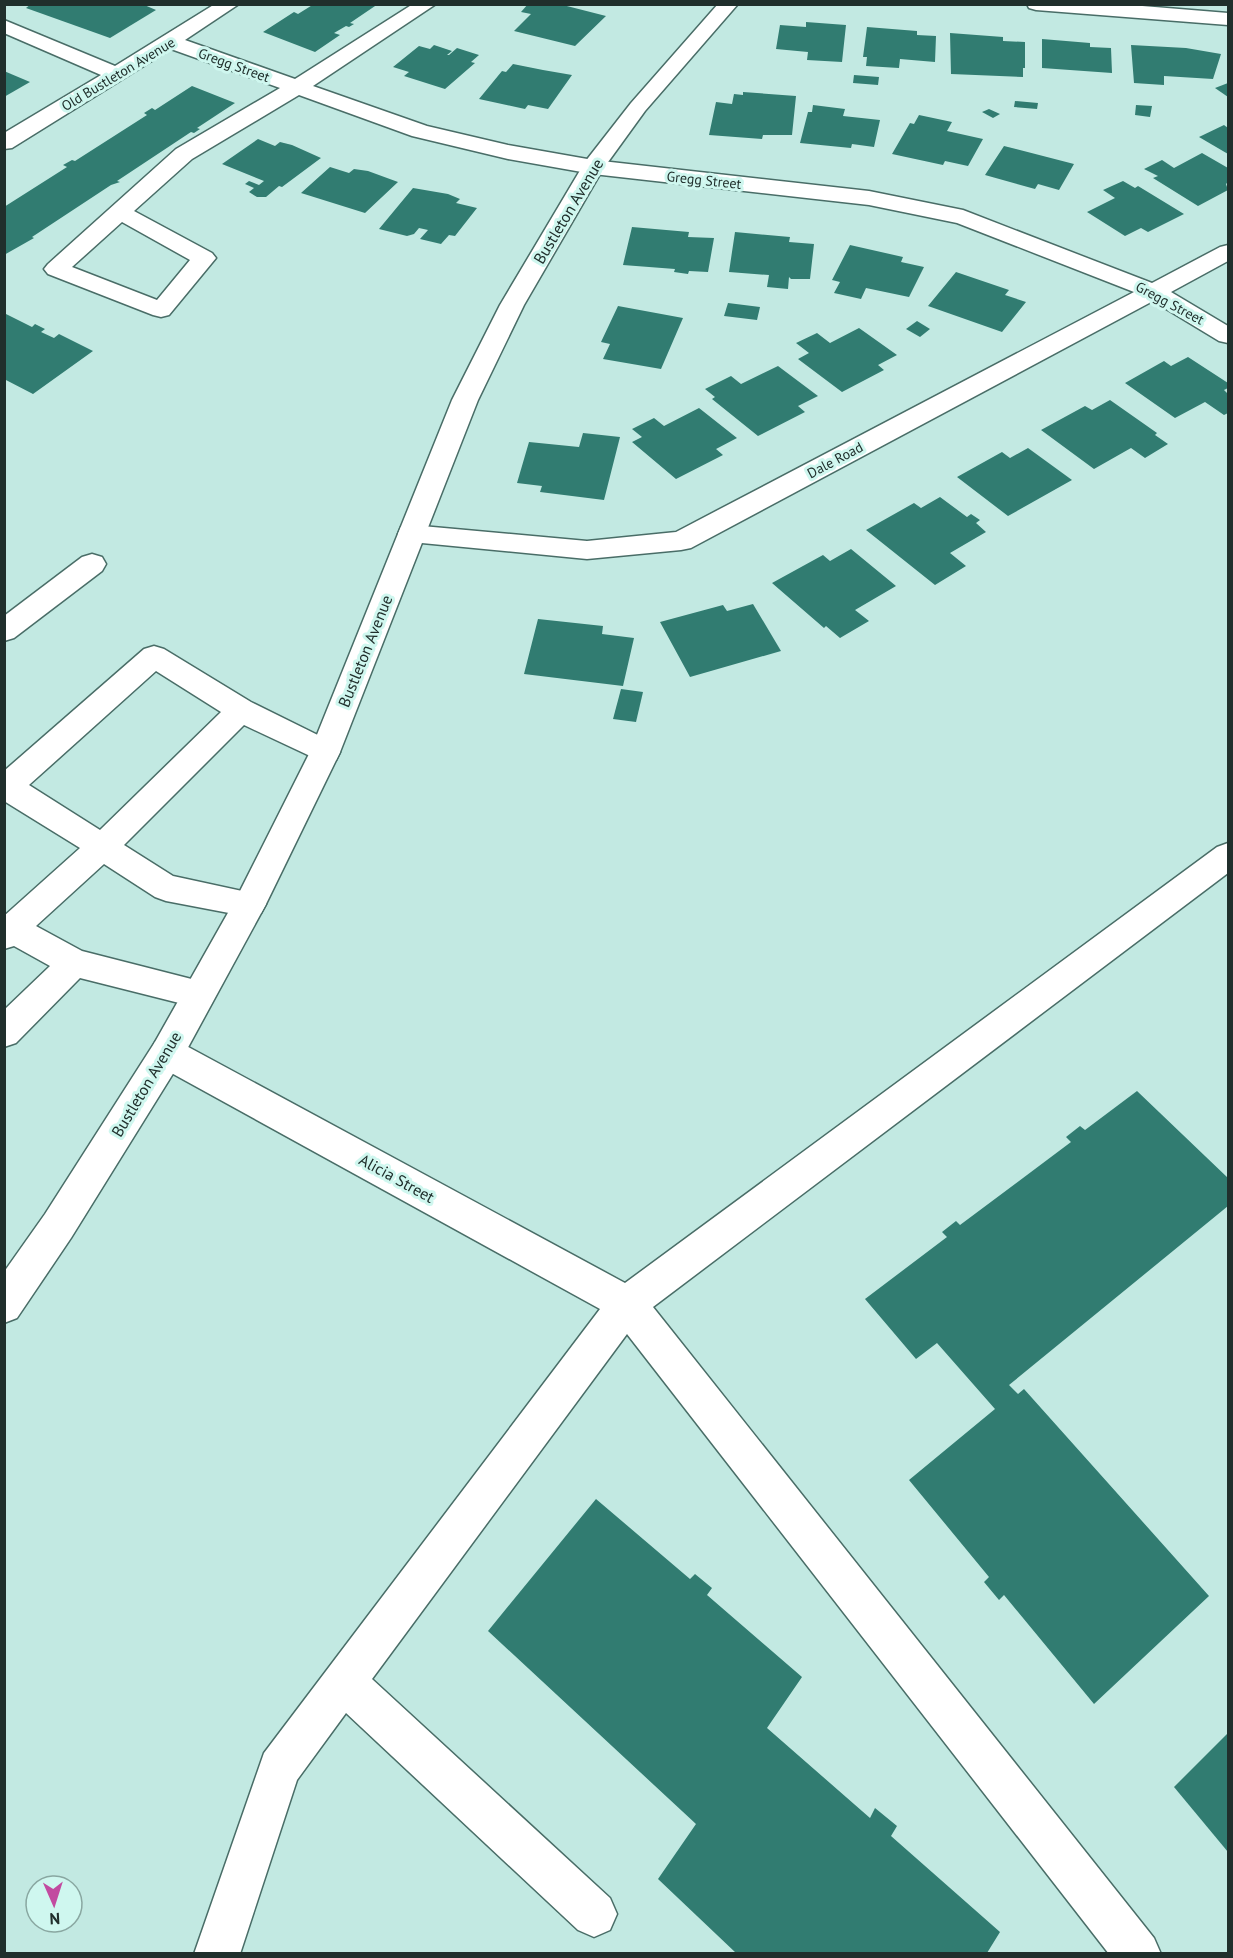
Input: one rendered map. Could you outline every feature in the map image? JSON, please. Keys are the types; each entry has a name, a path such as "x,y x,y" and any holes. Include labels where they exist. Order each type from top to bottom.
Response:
{"street":[{"name":"Old Bustleton Avenue","path":"4,143 230,4"},
{"path":"118,211 204,258 161,310 56,269 118,211 184,154 297,87 427,4"},
{"name":"Bustleton Avenue","path":"4,1305 58,1226 166,1053 250,904 325,753 465,400 512,305 593,167 638,107 729,4"},
{"path":"1036,4 1228,19"},
{"path":"4,26 117,74"},
{"name":"Gregg Street","path":"170,42 420,131 508,152 593,167 869,198 963,217 1154,292 1228,336"},
{"name":"Dale Road","path":"411,534 587,550 681,541 1228,252"},
{"path":"4,632 92,564"},
{"path":"250,904 166,888 5,786 154,656 241,710 325,753"},
{"path":"199,994 74,963 8,933 102,847 241,710"},
{"path":"217,1953 279,1768 627,1304 1228,856"},
{"path":"4,1033 74,963"},
{"name":"Alicia Street","path":"166,1053 627,1304"},
{"path":"627,1304 1138,1953"},
{"path":"344,1682 594,1914"}],"building":[{"path":"31,4 142,4 156,10 110,38 26,8"},
{"path":"314,4 378,4 350,23 354,24 334,33 340,35 315,52 263,32 294,12 298,14"},
{"path":"528,4 559,4 606,16 575,46 514,31 531,14 521,12"},
{"path":"806,22 846,25 842,62 807,60 808,52 776,49 780,25 806,27"},
{"path":"867,27 917,31 917,35 936,36 935,62 900,59 899,68 866,66 867,57 863,57"},
{"path":"950,33 1003,37 1003,41 1025,42 1023,77 951,74"},
{"path":"1042,39 1090,43 1090,47 1111,48 1112,73 1042,68"},
{"path":"434,45 452,51 447,55 457,48 479,55 471,62 475,63 445,89 404,76 409,72 393,67 419,46 430,49"},
{"path":"1131,45 1186,48 1221,54 1213,79 1164,76 1164,85 1134,83"},
{"path":"513,64 572,75 548,109 528,105 525,109 479,99 502,71 506,72"},
{"path":"4,71 30,82 4,97"},
{"path":"854,75 879,77 878,85 853,83"},
{"path":"1228,83 1228,97 1215,88"},
{"path":"192,86 235,103 197,128 200,129 194,133 191,132 117,181 120,182 111,185 32,237 34,238 4,255 4,207 67,167 63,165 72,160 75,161 147,115 144,113 152,108 155,110"},
{"path":"743,92 796,96 792,135 763,135 762,139 709,135 716,102 732,104 734,94 743,95"},
{"path":"1015,101 1038,103 1037,109 1014,107"},
{"path":"813,105 845,109 843,116 880,120 874,147 852,144 851,148 800,143 808,112 812,112"},
{"path":"1136,105 1152,106 1150,117 1135,115"},
{"path":"989,109 1000,114 993,118 982,112"},
{"path":"919,115 952,122 947,131 983,139 968,166 945,161 943,165 892,154 910,123 914,124"},
{"path":"1224,125 1228,128 1228,154 1199,137"},
{"path":"258,139 275,146 280,142 292,145 321,158 266,197 257,197 249,192 254,188 245,184 249,181 259,185 264,181 222,164"},
{"path":"1004,146 1074,164 1059,190 1038,184 1035,189 985,175"},
{"path":"1202,153 1228,168 1226,184 1228,190 1198,206 1153,178 1158,176 1144,169 1162,160 1174,168"},
{"path":"330,167 349,173 354,169 368,171 398,182 365,213 301,193"},
{"path":"1123,181 1135,188 1138,186 1184,214 1148,232 1141,228 1125,236 1087,212 1115,198 1103,190"},
{"path":"413,188 448,194 460,199 456,203 477,208 455,236 449,235 441,244 420,239 428,230 419,228 414,234 407,236 379,229"},
{"path":"632,227 689,232 688,237 714,238 708,272 689,271 688,274 674,272 675,269 623,265"},
{"path":"735,232 790,237 789,242 814,244 810,279 791,279 789,277 788,289 767,287 769,275 729,272"},
{"path":"850,245 903,257 901,262 924,267 909,297 866,288 861,299 834,293 840,282 832,280"},
{"path":"956,272 1009,290 1005,295 1026,302 1002,332 928,306"},
{"path":"728,303 760,307 757,320 724,316"},
{"path":"618,306 683,318 661,369 603,359 610,344 601,342"},
{"path":"4,313 32,327 35,324 45,329 41,332 54,338 59,334 93,351 33,394 4,379"},
{"path":"917,321 930,329 920,337 906,329"},
{"path":"859,328 897,355 878,365 884,370 842,392 798,359 809,353 796,343 817,333 830,343"},
{"path":"1188,357 1228,383 1228,388 1224,390 1228,394 1228,413 1224,415 1205,402 1175,418 1125,383 1164,361 1171,366"},
{"path":"778,366 818,396 798,406 805,412 758,436 712,399 715,397 705,389 731,376 741,384"},
{"path":"1110,400 1157,433 1155,435 1168,444 1145,458 1131,448 1094,469 1041,430 1085,406 1092,410"},
{"path":"699,408 737,438 716,449 723,455 676,479 632,442 642,437 632,429 654,418 664,426"},
{"path":"583,433 620,437 604,500 540,492 542,486 517,483 529,442 579,447"},
{"path":"1028,448 1072,480 1008,516 957,477 1002,452 1010,458"},
{"path":"940,497 967,517 971,514 980,520 976,523 986,532 950,553 966,566 935,585 866,530 914,503 921,508"},
{"path":"851,549 896,586 855,610 869,621 840,638 826,626 824,628 772,583 823,555 830,561"},
{"path":"753,604 781,651 690,677 660,622 723,605 727,611"},
{"path":"538,619 603,626 602,634 634,638 623,686 524,674"},
{"path":"621,689 643,692 636,722 613,719"},
{"path":"1137,1091 1228,1178 1228,1206 1009,1385 1018,1394 1024,1389 1209,1596 1094,1704 1004,1595 999,1600 984,1582 989,1577 909,1480 995,1409 937,1343 916,1359 865,1299 947,1237 942,1232 956,1221 960,1225 1071,1142 1066,1137 1080,1126 1085,1130"},
{"path":"596,1499 690,1579 695,1574 712,1588 707,1595 802,1677 767,1728 870,1818 875,1808 897,1826 891,1836 1000,1932 987,1953 736,1953 658,1879 696,1824 488,1631"},
{"path":"1228,1733 1228,1852 1174,1787"}]}
